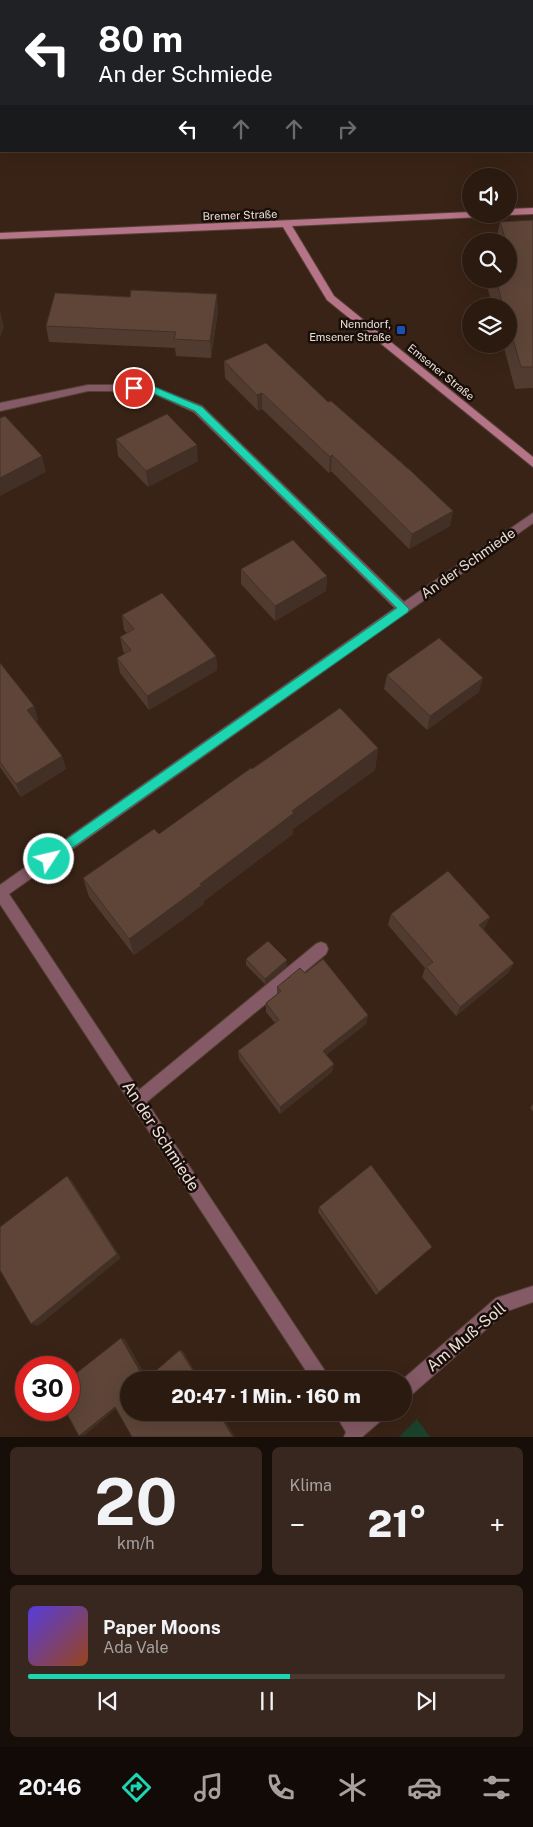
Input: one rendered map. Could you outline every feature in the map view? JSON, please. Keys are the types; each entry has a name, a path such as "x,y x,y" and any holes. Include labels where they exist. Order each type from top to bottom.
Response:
{"main road":[{"path":"517,212 533,211"},
{"name":"Bremer Straße","path":"0,236 462,215"},
{"name":"Emsener Straße","path":"286,224 330,298 533,463"}],"street":[{"path":"0,407 88,388 149,388 198,409 404,609"},
{"name":"An der Schmiede","path":"316,1371 0,893 533,517"},
{"path":"138,1100 321,949"},
{"name":"Am Muß-Soll","path":"412,1383 502,1304 533,1294"},
{"path":"348,1421 354,1434 368,1421"}],"green space":[{"path":"417,1419 430,1437 399,1437"}],"building":[{"path":"533,220 533,367 521,367 517,353 517,298 501,298 498,288 517,288 517,233 503,233 500,223 517,223 517,221"},
{"path":"131,290 217,294 210,341 174,339 176,332 46,326 55,293 130,297"},
{"path":"266,343 328,402 331,401 412,472 453,511 412,534 332,455 330,457 262,393 257,395 224,361"},
{"path":"167,414 197,445 146,471 116,439"},
{"path":"5,416 42,456 0,478 0,418"},
{"path":"293,540 327,576 275,606 241,569"},
{"path":"162,593 216,656 147,696 117,658 131,650 120,637 134,629 122,615"},
{"path":"439,638 483,678 430,716 387,675"},
{"path":"0,663 34,706 27,710 62,756 16,784 0,762"},
{"path":"340,708 378,748 292,811 294,813 129,939 83,878 154,829 159,834 251,768"},
{"path":"448,871 490,917 479,925 514,963 460,1007 426,967 433,962 391,914"},
{"path":"268,941 287,960 265,979 246,959"},
{"path":"323,959 368,1015 323,1051 334,1064 280,1107 238,1051 279,1020 266,1003 281,991 277,987 300,968 305,973"},
{"path":"371,1165 432,1247 379,1292 319,1207"},
{"path":"67,1176 117,1254 31,1324 0,1270 0,1227"},
{"path":"121,1338 140,1371 120,1371 120,1416 115,1407 79,1436 71,1421 80,1421 80,1370"},
{"path":"180,1350 193,1371 156,1371"},
{"path":"123,1421 223,1421 233,1437 132,1437"}],"place":[{"name":"Nenndorf, Emsener Straße","path":"401,330"}],"route":[{"path":"49,859 404,609 198,409 149,388 134,388"}]}
